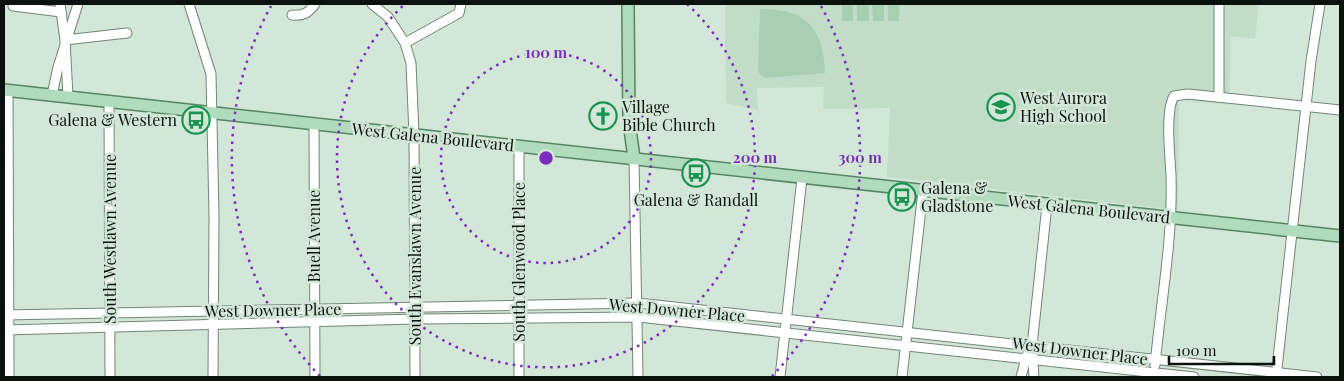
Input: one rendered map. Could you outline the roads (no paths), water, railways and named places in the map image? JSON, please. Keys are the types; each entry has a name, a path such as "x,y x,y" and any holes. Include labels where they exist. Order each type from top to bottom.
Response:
{"main road":[{"path":"628,4 629,122 634,158"},
{"name":"West Galena Boulevard","path":"6,90 1340,236"}],"street":[{"path":"52,95 65,40 78,4"},
{"path":"189,4 211,74 213,113 212,377"},
{"path":"292,15 300,16 309,13 315,4"},
{"name":"South Evanslawn Avenue","path":"372,4 388,17 405,43 411,63 414,135 415,377"},
{"path":"405,43 458,13 461,4"},
{"path":"1219,4 1219,97"},
{"path":"1276,375 1320,4"},
{"path":"13,6 60,8 65,40 68,96"},
{"path":"65,40 127,33"},
{"path":"6,90 7,330 9,377"},
{"path":"1154,375 1172,218 1171,100 1174,96 1180,94 1340,110"},
{"name":"South Westlawn Avenue","path":"109,101 111,222 110,377"},
{"name":"Buell Avenue","path":"314,124 314,377"},
{"name":"South Glenwood Place","path":"519,146 520,377"},
{"path":"634,158 638,377"},
{"path":"780,377 802,178"},
{"path":"902,377 923,191"},
{"path":"1021,377 1029,359 1032,346 1047,205"},
{"name":"West Downer Place","path":"7,315 638,303 1276,375 1317,377"},
{"name":"West Downer Place","path":"7,330 416,319 638,317 1029,359 1154,375 1194,377"},
{"path":"1029,359 1034,377"}],"place":[{"name":"West Aurora High School","path":"1001,107"},
{"name":"Village Bible Church","path":"603,116"},
{"name":"Galena & Western","path":"196,120"},
{"name":"Galena & Randall","path":"696,173"},
{"name":"Galena & Gladstone","path":"902,197"}]}
